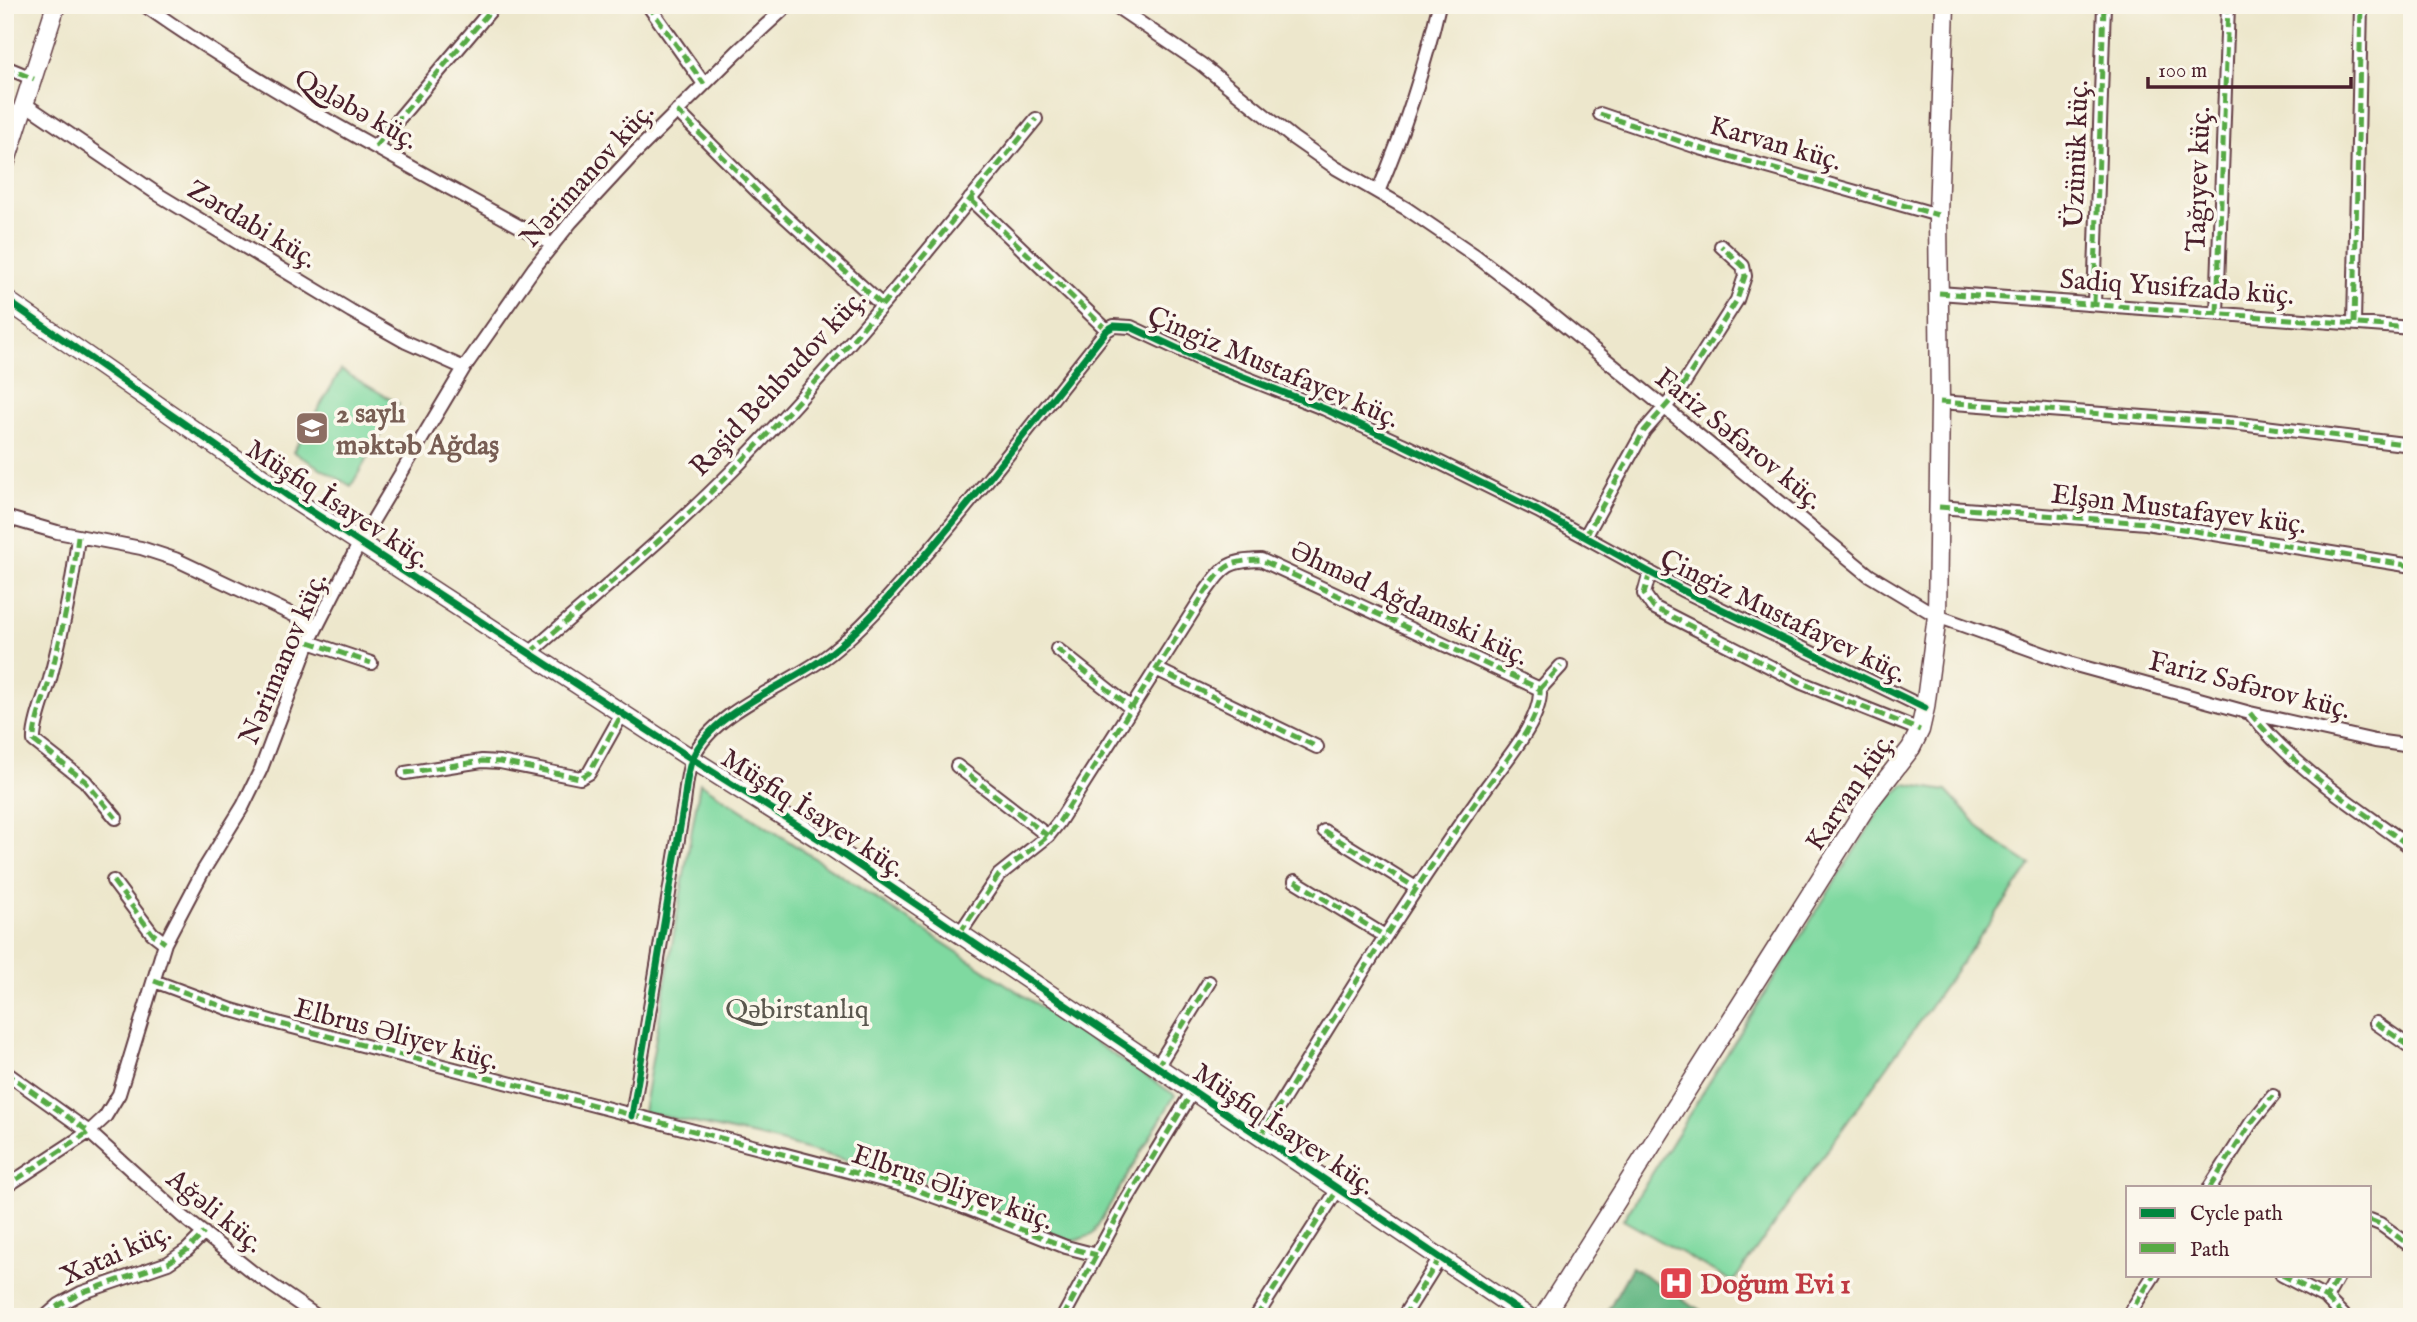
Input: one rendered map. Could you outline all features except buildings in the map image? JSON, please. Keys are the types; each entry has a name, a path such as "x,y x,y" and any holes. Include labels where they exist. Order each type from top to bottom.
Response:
{"street":[{"path":"5,164 56,5"},
{"name":"Qələbə küç.","path":"144,5 186,35 275,90 553,245"},
{"path":"375,147 495,5"},
{"path":"648,5 704,84"},
{"name":"Nərimanov küç.","path":"5,1187 89,1132 105,1117 118,1094 165,943 203,871 243,806 261,769 309,642 360,542 493,324 553,245 634,154 788,5"},
{"name":"Fariz Səfərov küç.","path":"1114,5 1201,64 1312,152 1441,231 1476,256 1869,575 1937,616 2072,664 2249,713 2375,741 2412,746"},
{"path":"1378,192 1404,129 1428,54 1439,5"},
{"name":"Karvan küç.","path":"1542,1317 1870,802 1911,748 1920,730 1937,616 1940,402 1938,215 1945,5"},
{"name":"Üzünük küç.","path":"2094,304 2104,5"},
{"name":"Tağıyev küç.","path":"2217,313 2228,5"},
{"path":"2354,323 2361,5"},
{"path":"5,67 34,79"},
{"name":"Zərdabi küç.","path":"25,104 159,195 318,291 406,342 464,368"},
{"path":"677,111 758,192 882,305"},
{"name":"Karvan küç.","path":"1600,114 1700,148 1938,215"},
{"name":"Rəşid Behbudov küç.","path":"530,653 688,513 733,469 882,305 1036,119"},
{"path":"970,199 1107,330"},
{"path":"1585,537 1644,430 1679,391 1737,300 1745,276 1743,267 1721,246"},
{"name":"Sadiq Yusifzadə küç.","path":"1939,293 2412,328"},
{"name":"Müşfiq İsayev küç.","path":"5,299 213,445 622,714 824,842 1528,1317"},
{"name":"Çingiz Mustafayev küç.","path":"692,759 713,727 816,664 852,634 900,585 952,525 1107,330 1114,326 1132,327 1206,362 1325,409 1402,444 1854,675 1925,708"},
{"path":"1940,402 2240,424 2412,444"},
{"name":"Elşən Mustafayev küç.","path":"1939,507 2146,523 2412,566"},
{"path":"5,517 78,536 141,548 175,559 317,626"},
{"path":"78,536 72,588 33,734 34,741 85,781 116,818"},
{"name":"Əhməd Ağdamski küç.","path":"960,933 999,875 1048,836 1222,570 1238,561 1261,560 1541,689 1541,702 1523,736 1416,888 1260,1137"},
{"path":"1650,572 1644,594 1653,607 1802,683 1920,730"},
{"path":"309,642 371,663"},
{"path":"1057,649 1131,708"},
{"path":"1541,689 1561,666"},
{"path":"1156,669 1317,747"},
{"path":"2249,713 2278,746 2306,771 2412,848"},
{"path":"404,773 482,761 580,778 589,773 622,714"},
{"path":"632,1115 692,759"},
{"path":"957,766 1048,836"},
{"path":"1324,831 1416,888"},
{"path":"113,881 152,933 165,943"},
{"path":"1295,881 1385,936"},
{"name":"Elbrus Əliyev küç.","path":"154,981 232,1010 281,1024 902,1185 1066,1247 1097,1255"},
{"path":"1157,1067 1209,982"},
{"path":"2376,1023 2412,1048"},
{"path":"5,1072 89,1132"},
{"path":"1063,1317 1126,1202 1193,1091"},
{"path":"2211,1186 2251,1123 2273,1096"},
{"name":"Ağəli küç.","path":"89,1132 251,1271 318,1317"},
{"path":"1256,1317 1338,1189"},
{"path":"2372,1221 2412,1247"},
{"name":"Xətai küç.","path":"44,1317 81,1293 168,1262 187,1250 204,1233"},
{"path":"1404,1317 1440,1258"},
{"path":"2127,1317 2153,1276"},
{"path":"2285,1276 2326,1298 2345,1317"},
{"path":"2326,1298 2338,1276"}],"green space":[{"path":"341,370 399,404 351,486 293,452"},
{"name":"Qəbirstanlıq","path":"700,783 1175,1095 1092,1235 1071,1242 952,1189 765,1138 643,1112"},
{"path":"1905,784 1946,791 1989,837 2031,865 1733,1282 1623,1220 1883,805"},
{"path":"1632,1267 1711,1317 1604,1317"}],"marked path":[{"path":"375,147 495,5"},
{"path":"648,5 704,84"},
{"path":"2094,304 2104,5"},
{"path":"2217,313 2228,5"},
{"path":"2354,323 2361,5"},
{"path":"5,67 34,79"},
{"path":"677,111 758,192 882,305"},
{"path":"1600,114 1700,148 1938,215"},
{"path":"530,653 685,517 774,427 889,297 1036,119"},
{"path":"970,199 1107,330"},
{"path":"1585,537 1644,431 1679,391 1737,300 1745,276 1743,266 1721,246"},
{"path":"1939,293 2412,328"},
{"path":"1940,402 2240,424 2412,445"},
{"path":"1939,507 2146,523 2412,566"},
{"path":"78,536 67,608 50,679 37,719 34,741 85,781 116,818"},
{"path":"960,933 999,875 1048,836 1059,822 1206,591 1218,575 1234,563 1261,560 1540,689 1535,714 1522,739 1399,915 1260,1137"},
{"path":"1650,572 1644,594 1653,607 1802,683 1920,730"},
{"path":"309,642 371,663"},
{"path":"1057,649 1131,708"},
{"path":"1540,689 1561,666"},
{"path":"1156,669 1317,747"},
{"path":"2250,713 2267,733 2306,769 2412,848"},
{"path":"405,773 482,761 580,778 589,773 622,714"},
{"path":"957,766 1048,836"},
{"path":"1324,831 1416,888"},
{"path":"113,881 152,933 165,943"},
{"path":"1295,881 1385,936"},
{"path":"154,981 232,1010 281,1024 902,1185 1066,1247 1097,1255"},
{"path":"1157,1067 1209,982"},
{"path":"2376,1023 2412,1048"},
{"path":"5,1072 89,1132 5,1187"},
{"path":"1063,1317 1126,1201 1193,1091"},
{"path":"2211,1186 2251,1123 2273,1096"},
{"path":"1256,1317 1338,1189"},
{"path":"2372,1221 2412,1247"},
{"path":"45,1317 59,1305 81,1293 168,1263 187,1250 204,1233"},
{"path":"1403,1317 1440,1258"},
{"path":"2127,1317 2153,1276"},
{"path":"2284,1276 2326,1298 2338,1276"},
{"path":"2326,1298 2345,1317"}],"cycle path":[{"path":"5,299 291,498 824,842 1528,1317"},
{"path":"632,1116 688,774 693,757 703,740 735,711 831,653 868,620 947,530 1107,330 1114,326 1131,327 1206,362 1325,409 1402,444 1538,511 1682,590 1925,708"}],"place":[{"name":"2 saylı məktəb Ağdaş","path":"312,428"},
{"name":"Doğum Evi 1","path":"1676,1283"}]}
